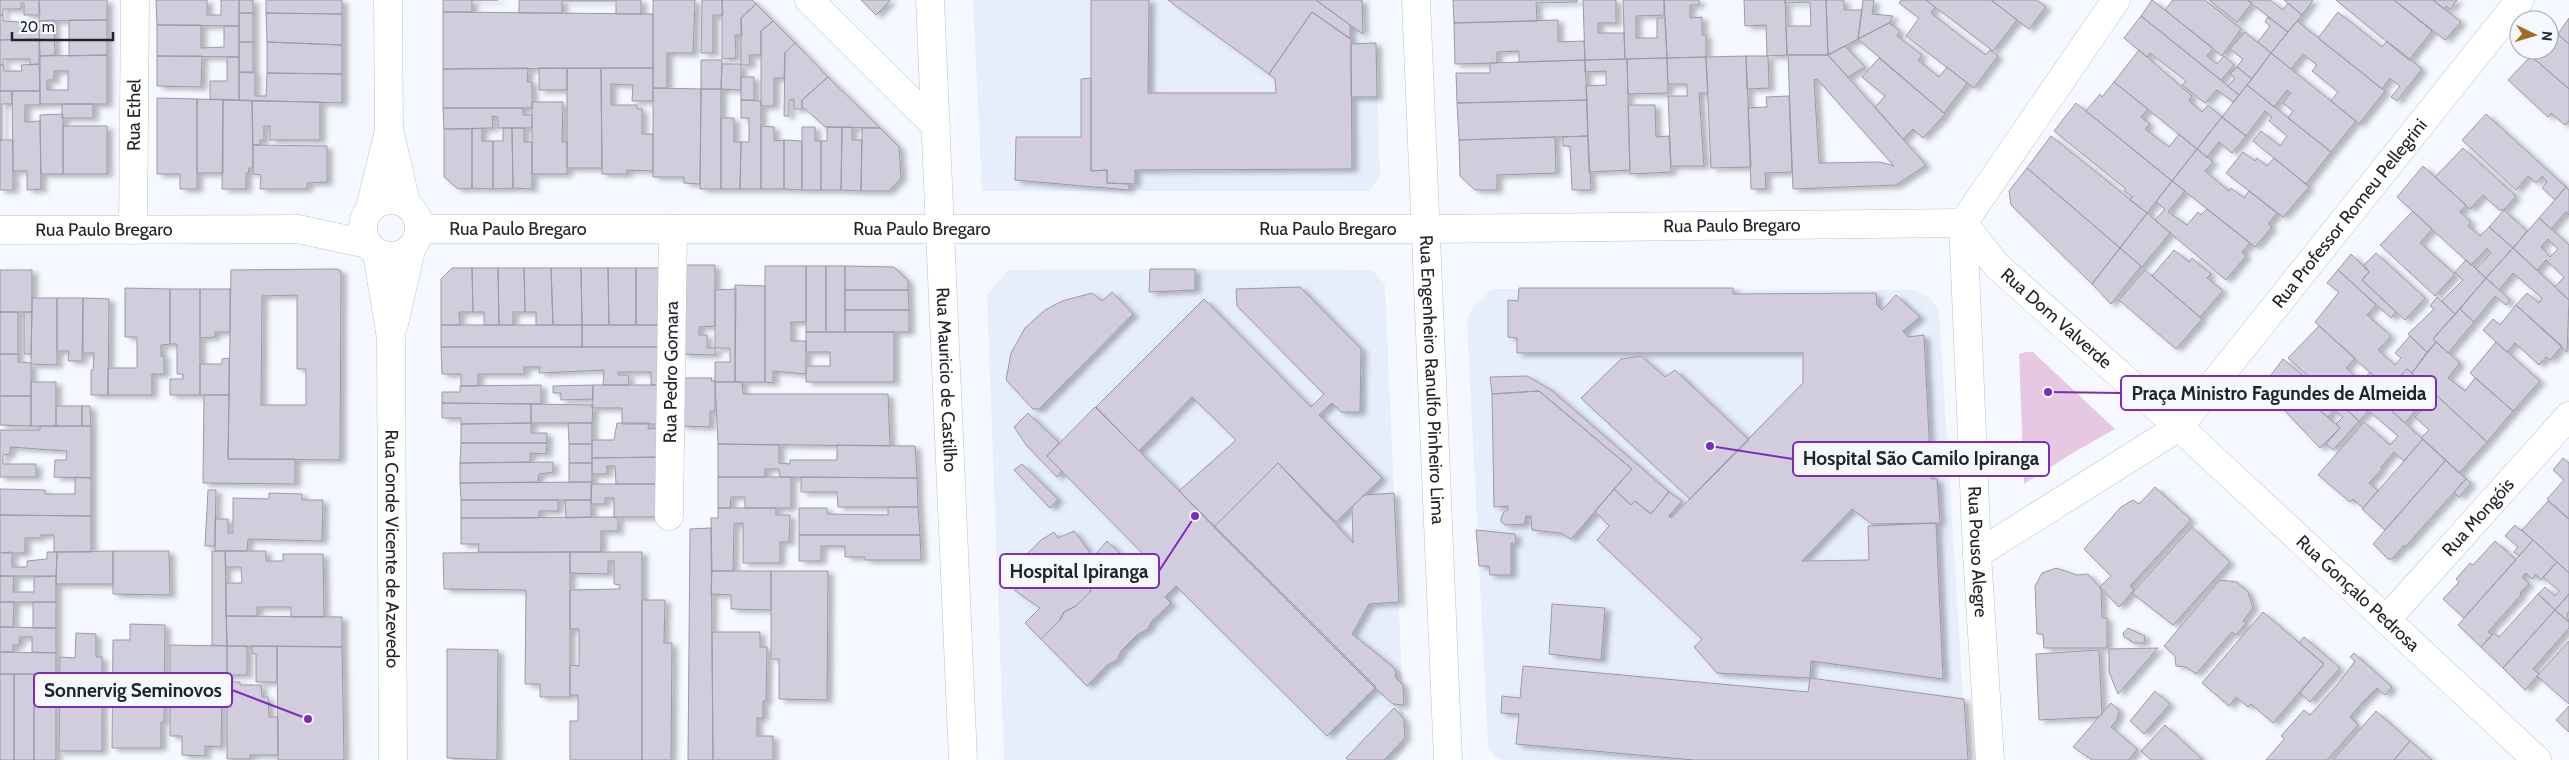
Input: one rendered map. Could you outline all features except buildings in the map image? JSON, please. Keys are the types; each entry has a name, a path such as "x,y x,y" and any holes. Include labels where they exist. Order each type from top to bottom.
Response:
{"street":[{"name":"Rua Ethel","path":"133,230 135,0"},
{"path":"388,0 390,129 406,203 417,214 416,240 395,258 372,249 362,229 390,129"},
{"path":"810,0 936,126"},
{"name":"Rua Mauricio de Castilho","path":"930,0 963,760"},
{"name":"Rua Engenheiro Ranulfo Pinheiro Lima","path":"1416,0 1448,760"},
{"path":"1963,223 2116,0"},
{"name":"Rua Professor Romeu Pellegrini","path":"1977,554 2179,427 2520,0"},
{"path":"368,212 387,200 406,203"},
{"name":"Rua Paulo Bregaro","path":"298,230 368,212"},
{"name":"Rua Paulo Bregaro","path":"416,240 673,229 1426,229 1963,223"},
{"name":"Rua Dom Valverde","path":"1963,223 1997,266 2179,427"},
{"name":"Rua Pouso Alegre","path":"1963,223 1977,554 1990,760"},
{"name":"Rua Pedro Gomara","path":"669,516 673,229"},
{"name":"Rua Paulo Bregaro","path":"0,230 298,230 372,249"},
{"name":"Rua Conde Vicente de Azevedo","path":"391,338 416,240"},
{"name":"Rua Conde Vicente de Azevedo","path":"372,249 391,338 393,760"},
{"name":"Rua Mongóis","path":"2386,620 2569,416"},
{"name":"Rua Gonçalo Pedrosa","path":"2179,427 2536,760"}],"shaded area":[{"path":"973,0 1316,0 1376,43 1380,176 1369,191 982,191"},
{"path":"1008,270 1372,270 1385,284 1405,751 1397,760 1004,760 987,295"},
{"path":"1492,289 1914,290 1928,296 1939,310 1967,760 1501,760 1495,757 1488,747 1467,320 1475,304"},
{"path":"2033,352 2115,429 2024,484 2019,354"}],"place":[{"name":"Praça Ministro Fagundes de Almeida","path":"2048,392"},
{"name":"Hospital São Camilo Ipiranga","path":"1710,446"},
{"name":"Hospital Ipiranga","path":"1195,516"},
{"name":"Sonnervig Seminovos","path":"308,719"}]}
